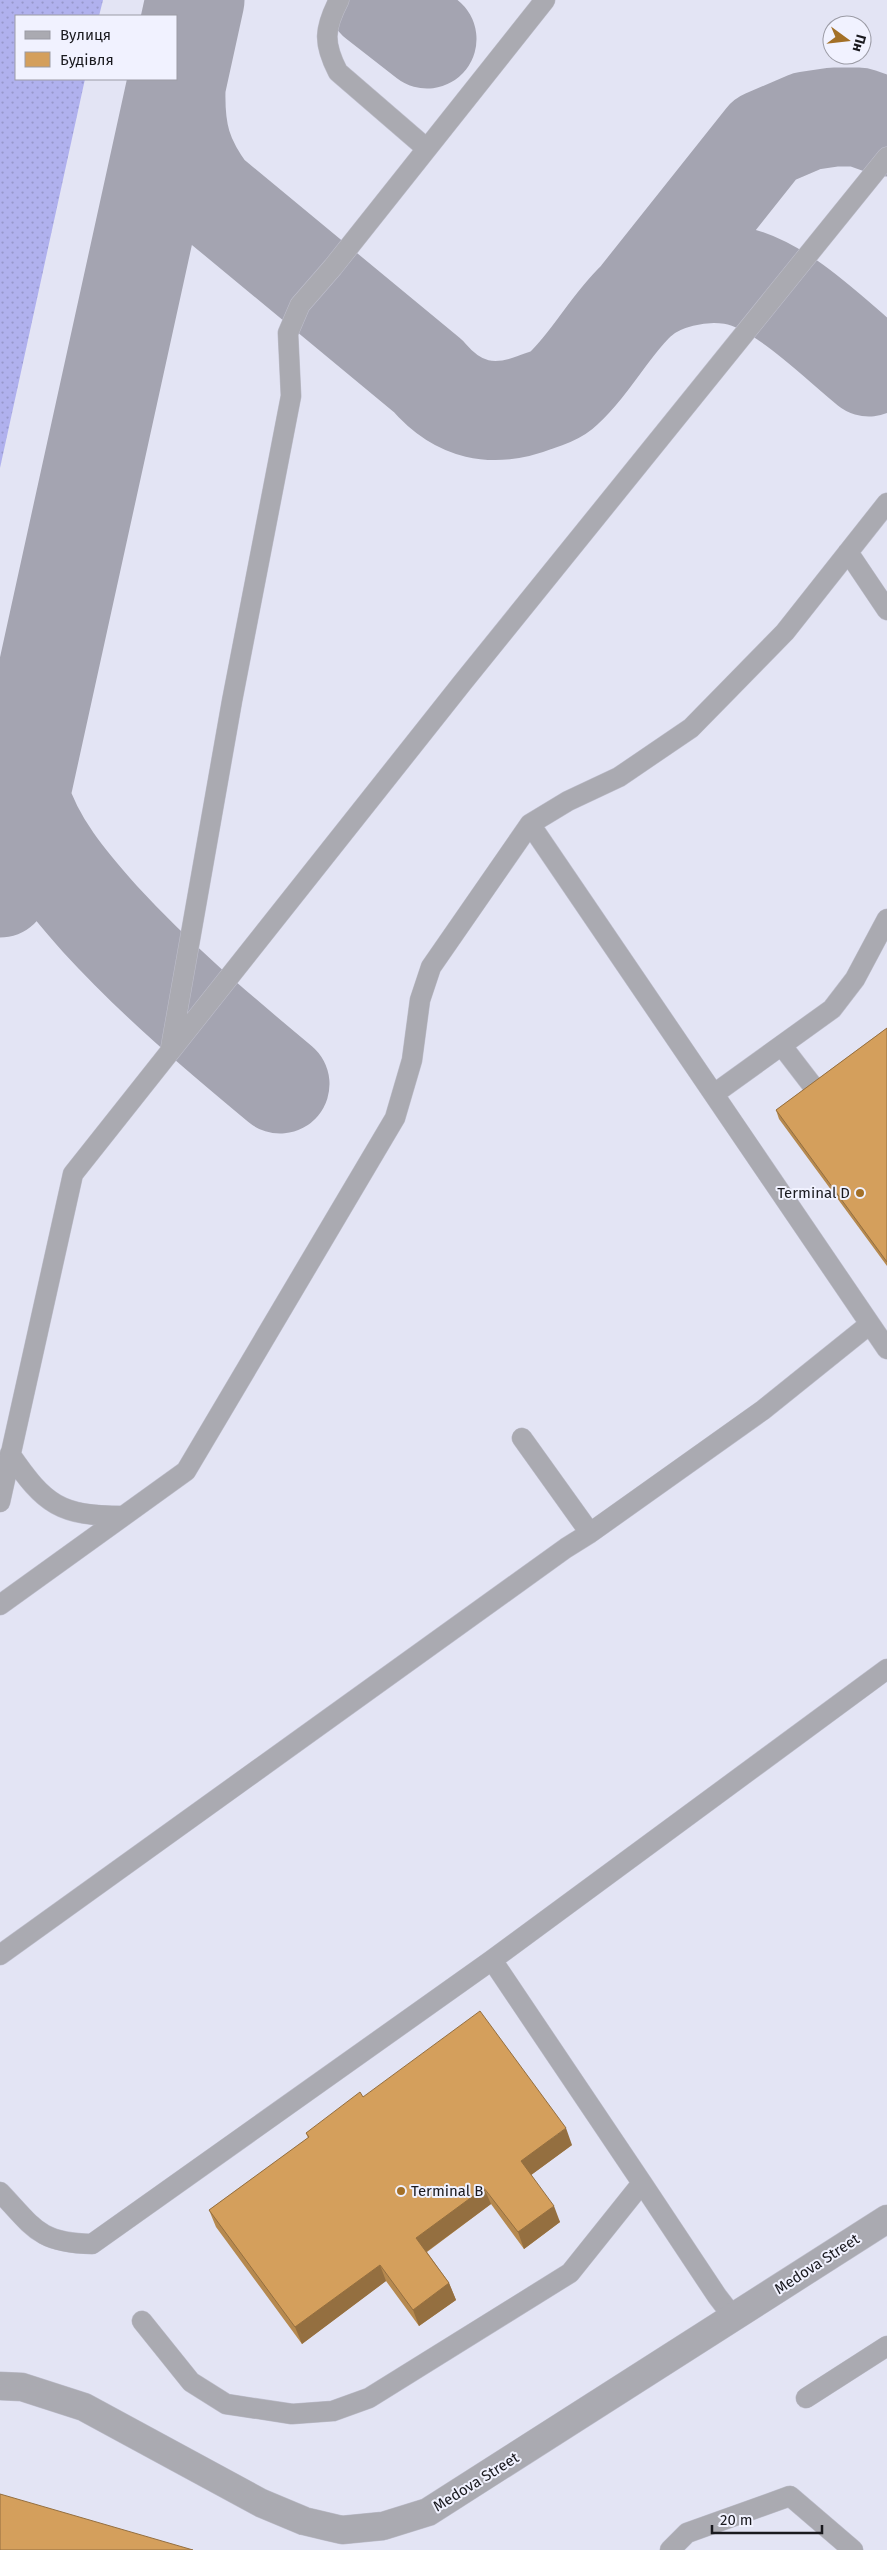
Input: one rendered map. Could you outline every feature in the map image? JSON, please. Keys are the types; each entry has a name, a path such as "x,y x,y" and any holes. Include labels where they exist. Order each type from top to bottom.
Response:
{"street":[{"name":"Medova Street","path":"0,2386 22,2387 84,2407 261,2503 304,2521 342,2530 375,2527 428,2512 887,2219"}],"lane":[{"path":"339,0 328,21 326,38 330,56 338,72 426,148"},
{"path":"170,1048 232,701 291,396 288,333 300,305 545,0"},
{"path":"0,1502 73,1174 170,1048 887,156"},
{"path":"0,1604 186,1471 395,1118 412,1060 420,1000 431,967 530,824 568,801 619,777 691,728 785,632 887,503"},
{"path":"848,552 887,610"},
{"path":"530,824 887,1348"},
{"path":"714,1094 832,1009 855,979 887,919"},
{"path":"782,1046 812,1085"},
{"path":"0,1955 176,1826 380,1684 566,1548 590,1533 762,1410 870,1324"},
{"path":"522,1438 590,1533"},
{"path":"10,1454 41,1495 58,1507 78,1513 123,1516"},
{"path":"0,2192 40,2234 66,2244 92,2244 492,1960 887,1669"},
{"path":"492,1960 717,2296 734,2318"},
{"path":"142,2322 191,2382 226,2404 292,2414 333,2411 370,2398 570,2273 642,2183"},
{"path":"806,2398 887,2346"},
{"path":"670,2550 687,2533 790,2496 853,2550"}],"shaded area":[{"path":"0,0 103,0 99,15 15,15 15,80 85,80 0,468"}],"building":[{"name":"Terminal D","path":"887,1028 887,1262 776,1110"},
{"name":"Terminal B","path":"480,2011 566,2128 521,2161 554,2206 518,2232 484,2188 416,2238 449,2283 413,2310 380,2265 295,2327 209,2210 309,2137 306,2133 360,2092 363,2097"},
{"path":"0,2494 193,2550 0,2550"}],"taxiway":[{"path":"178,77 195,0"},
{"path":"377,0 427,39"},
{"path":"0,888 177,80"},
{"path":"176,90 177,119 182,145 192,169 208,194 428,376 439,388 464,404 477,408 505,410 543,400 554,395 573,379 626,311 645,293 668,282 694,275 732,275 750,280 768,289 805,313 869,367"},
{"path":"637,300 765,139 807,121 834,117 859,117 887,127"},
{"path":"20,795 33,829 53,861 100,919 165,984 280,1084"}],"place":[{"name":"Terminal D","path":"860,1193"},
{"name":"Terminal B","path":"401,2191"}]}
